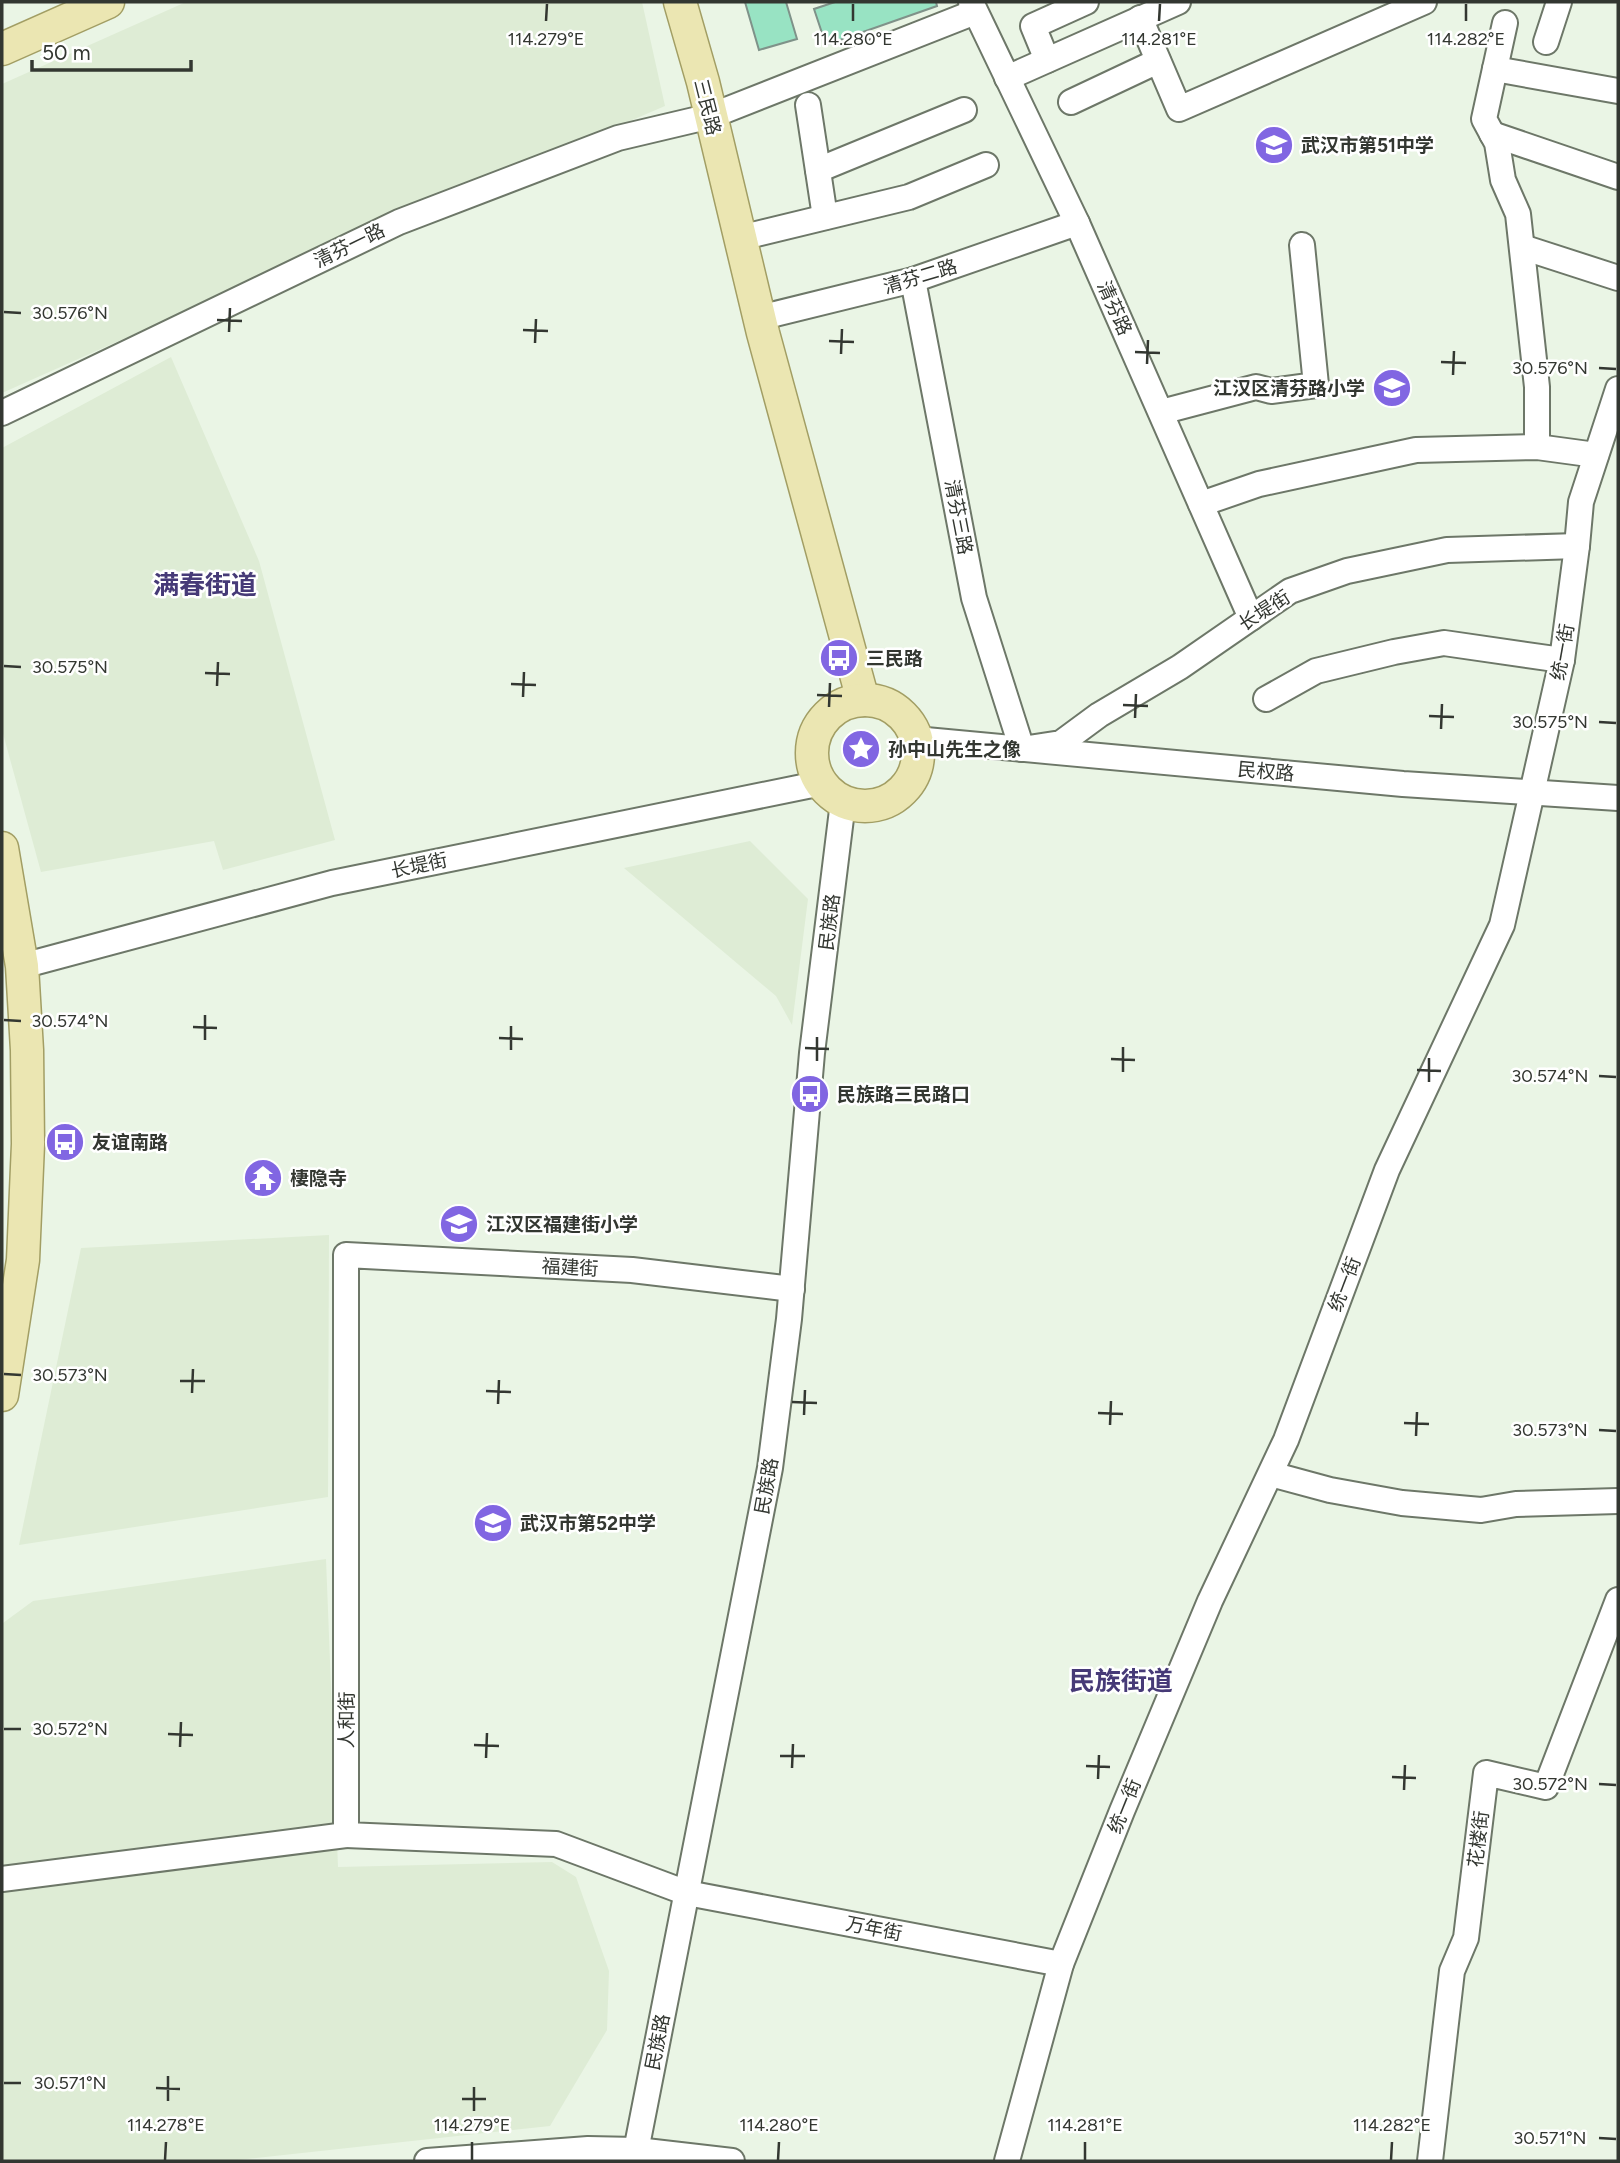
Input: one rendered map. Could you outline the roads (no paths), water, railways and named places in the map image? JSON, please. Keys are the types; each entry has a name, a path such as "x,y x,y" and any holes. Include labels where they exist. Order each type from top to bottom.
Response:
{"main road":[{"path":"2,49 108,2"},
{"name":"三民路","path":"680,2 760,318 863,700"},
{"path":"863,700 876,701 893,708 910,724 915,739 918,752 916,770 906,787 883,803 865,807 832,793 813,766 812,748 816,732 827,716 845,704 863,700"},
{"path":"2,848 22,967 28,1144 23,1260 2,1395"}],"street":[{"path":"1047,60 1033,26 1086,2"},
{"path":"1007,78 1178,2"},
{"path":"1140,18 1178,109 1424,2"},
{"path":"1546,42 1559,2"},
{"name":"清芬一路","path":"2,413 398,222 618,138 711,116 973,7"},
{"name":"清芬路","path":"973,7 1077,223 1251,618"},
{"path":"1505,23 1484,119 1497,143 1503,180 1518,214 1537,387 1537,447"},
{"path":"1071,102 1158,61"},
{"path":"1495,69 1618,91"},
{"path":"808,105 825,217"},
{"path":"818,170 964,110"},
{"path":"1492,134 1618,177"},
{"path":"740,238 909,197 986,165"},
{"name":"清芬二路","path":"760,318 913,280 1077,223"},
{"path":"1161,412 1255,387 1271,391 1316,385 1302,245"},
{"path":"1522,247 1618,278"},
{"name":"清芬三路","path":"913,280 974,597 1022,749"},
{"name":"统一街","path":"1007,2161 1061,1964 1205,1614 1286,1440 1387,1170 1502,925 1562,660 1581,502 1618,389"},
{"path":"1201,504 1259,484 1416,450 1537,447 1596,455"},
{"name":"长堤街","path":"1022,749 1061,743 1099,715 1181,667 1290,591 1346,571 1447,550 1577,546"},
{"path":"1266,699 1316,671 1444,643 1562,660"},
{"name":"民权路","path":"915,739 1377,782 1618,798"},
{"name":"长堤街","path":"22,967 332,883 832,793"},
{"name":"民族路","path":"636,2156 770,1468 792,1289 832,793"},
{"name":"福建街","path":"346,1255 632,1270 792,1289"},
{"name":"人和街","path":"346,1255 346,1835"},
{"path":"1270,1474 1330,1490 1402,1503 1481,1510 1516,1504 1618,1501"},
{"name":"花楼街","path":"1430,2161 1452,1971 1466,1937 1486,1773 1546,1787 1618,1600"},
{"path":"2,1879 346,1835 556,1844 687,1893"},
{"name":"万年街","path":"687,1893 1061,1964"},
{"path":"427,2161 588,2149 636,2156 732,2161"}],"place":[{"name":"武汉市第51中学","path":"1274,145"},
{"name":"江汉区清芬路小学","path":"1392,388"},
{"name":"三民路","path":"839,658"},
{"name":"孙中山先生之像","path":"861,749"},
{"name":"民族路三民路口","path":"810,1094"},
{"name":"友谊南路","path":"65,1142"},
{"name":"棲隐寺","path":"263,1178"},
{"name":"江汉区福建街小学","path":"459,1224"},
{"name":"武汉市第52中学","path":"493,1523"}],"district":[{"name":"满春街道","path":"205,585"},
{"name":"民族街道","path":"1121,1681"}]}
